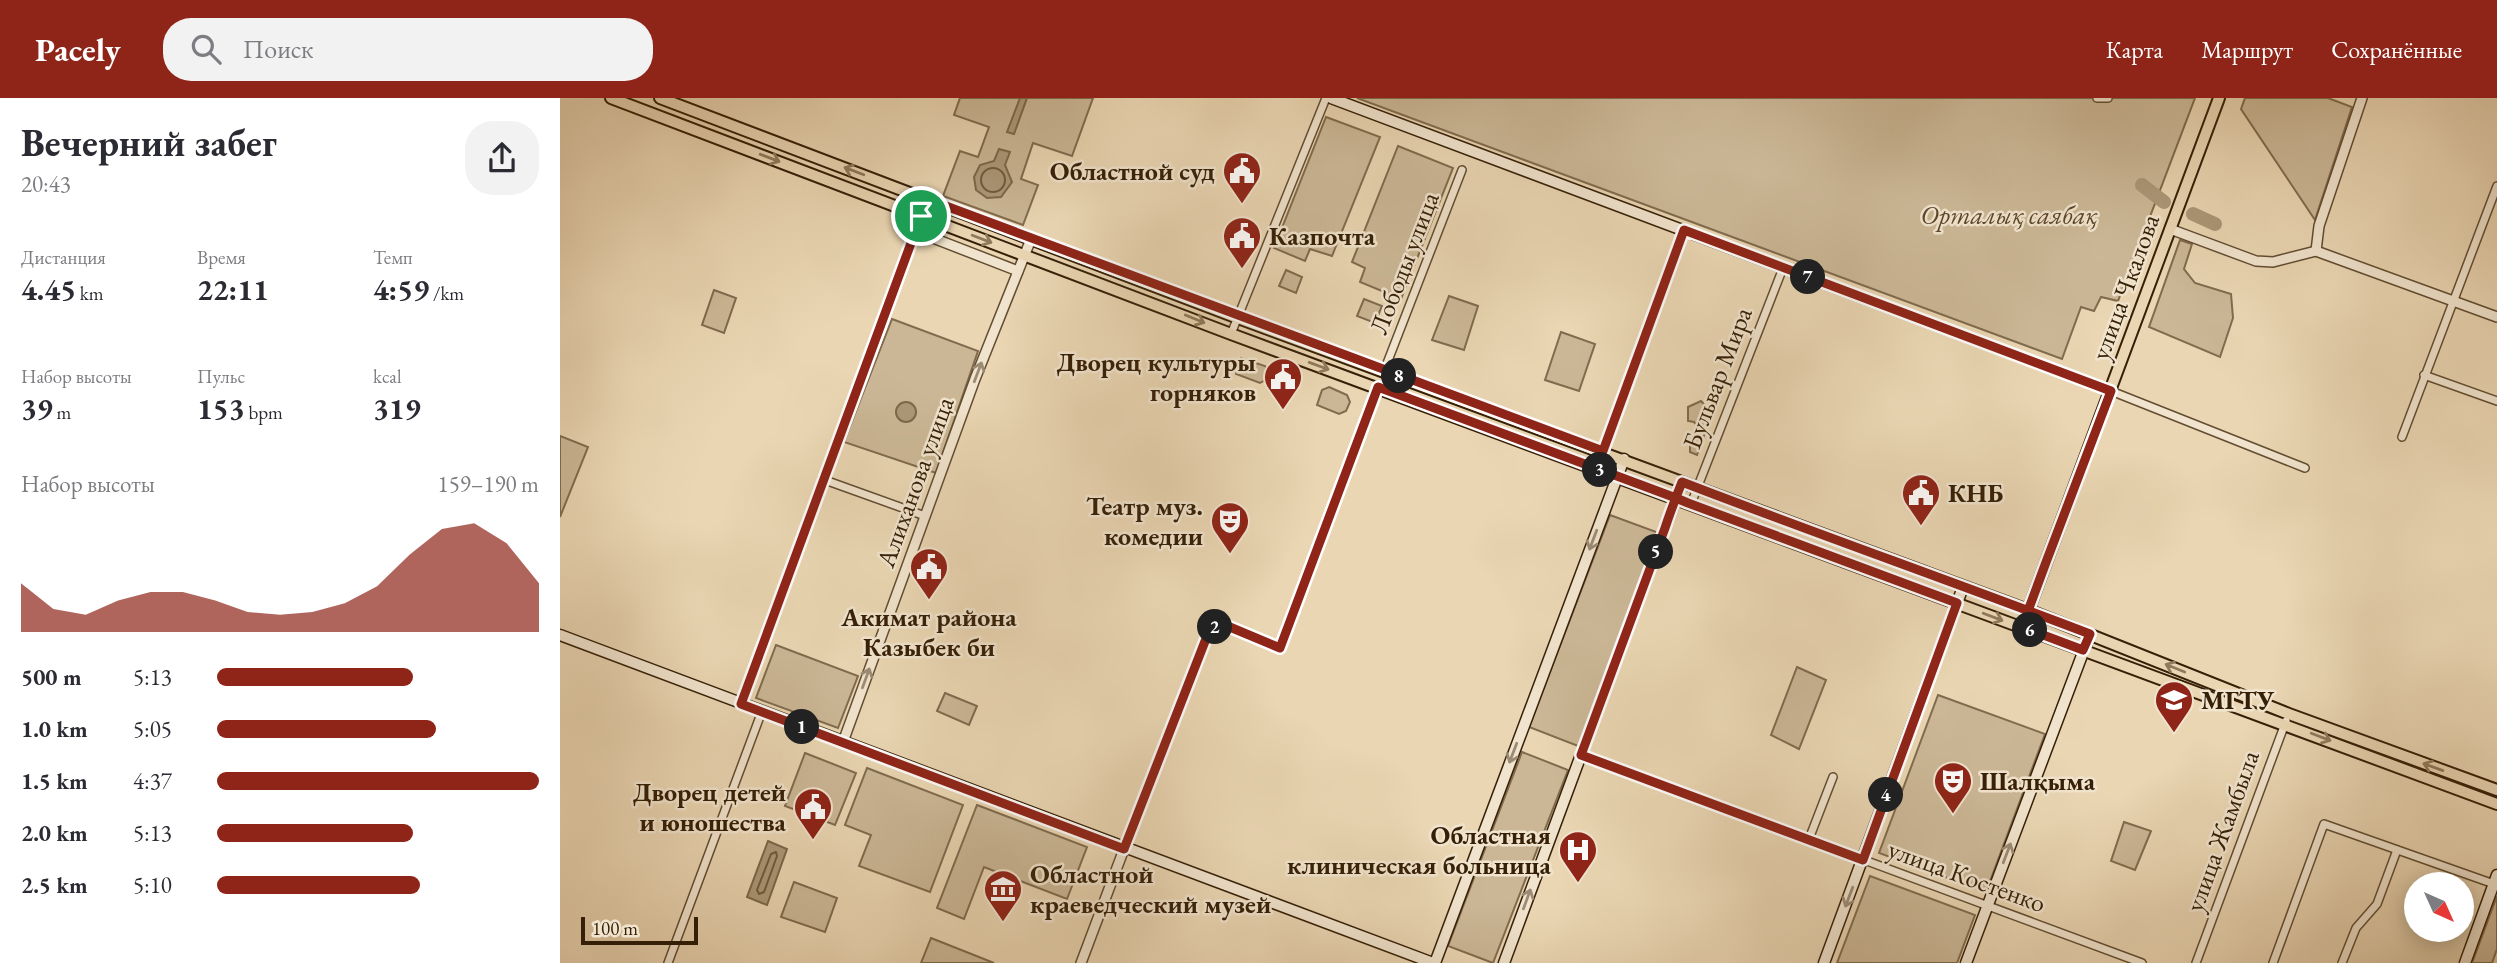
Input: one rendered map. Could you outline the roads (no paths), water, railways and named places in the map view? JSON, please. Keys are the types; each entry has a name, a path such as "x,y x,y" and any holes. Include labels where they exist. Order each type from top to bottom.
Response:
{"main road":[{"path":"611,98 1231,334 2083,650 2497,790"},
{"path":"660,98 679,101 1031,239 2028,610 2497,804"},
{"path":"1331,98 2111,391"},
{"name":"улица Чкалова","path":"2022,627 2219,98"},
{"path":"560,635 1124,849 1434,963 1624,459"},
{"path":"1504,963 1682,482"},
{"path":"1824,963 1964,587"},
{"path":"1966,963 2090,634"},
{"path":"2465,963 2495,880"}],"street":[{"path":"1231,334 1326,98"},
{"path":"2097,98 2108,98"},
{"path":"2316,251 2319,226 2362,98"},
{"name":"Лободы улица","path":"1384,371 1462,170"},
{"path":"2402,437 2497,186"},
{"path":"741,704 927,199"},
{"path":"2170,229 2256,261 2273,262 2316,251 2497,317"},
{"path":"1603,451 1684,230"},
{"path":"915,231 1018,271"},
{"name":"Алиханова улица","path":"843,742 925,516 1031,239"},
{"name":"Бульвар Мира","path":"1691,504 1783,268"},
{"path":"2424,375 2497,401"},
{"path":"1081,963 1209,631 1225,625 1280,648 1378,387"},
{"path":"2111,391 2305,468"},
{"path":"822,479 925,516"},
{"path":"668,963 762,711"},
{"name":"улица Жамбыла","path":"2196,963 2287,719"},
{"name":"улица Костенко","path":"1581,755 2142,963"},
{"path":"1809,839 1833,778"},
{"path":"2273,963 2324,824 2495,880"},
{"path":"2343,963 2356,928 2377,904 2397,850"}],"water":[{"path":"1020,98 1027,98 1014,134 1007,132"},
{"path":"999,149 1010,152 1005,165 1012,182 1001,197 987,198 976,190 974,177 980,165 994,161"},
{"path":"906,402 913,405 916,412 913,419 906,422 899,419 896,412 899,405"},
{"path":"768,841 787,849 767,905 747,897"}],"waterway":[{"path":"2142,185 2164,202"},
{"path":"2193,214 2215,224"}],"place":[{"name":"Областной суд","path":"1242,205"},
{"name":"Казпочта","path":"1242,270"},
{"name":"Дворец культуры горняков","path":"1283,411"},
{"name":"КНБ","path":"1921,527"},
{"name":"Театр муз. комедии","path":"1230,555"},
{"name":"Акимат района Казыбек би","path":"929,601"},
{"name":"МГТУ","path":"2174,734"},
{"name":"Шалқыма","path":"1953,815"},
{"name":"Дворец детей и юношества","path":"813,841"},
{"name":"Областная клиническая больница","path":"1578,884"},
{"name":"Областной краеведческий музей","path":"1003,923"}],"park label":[{"name":"Орталық саябақ","path":"2009,215"}]}
